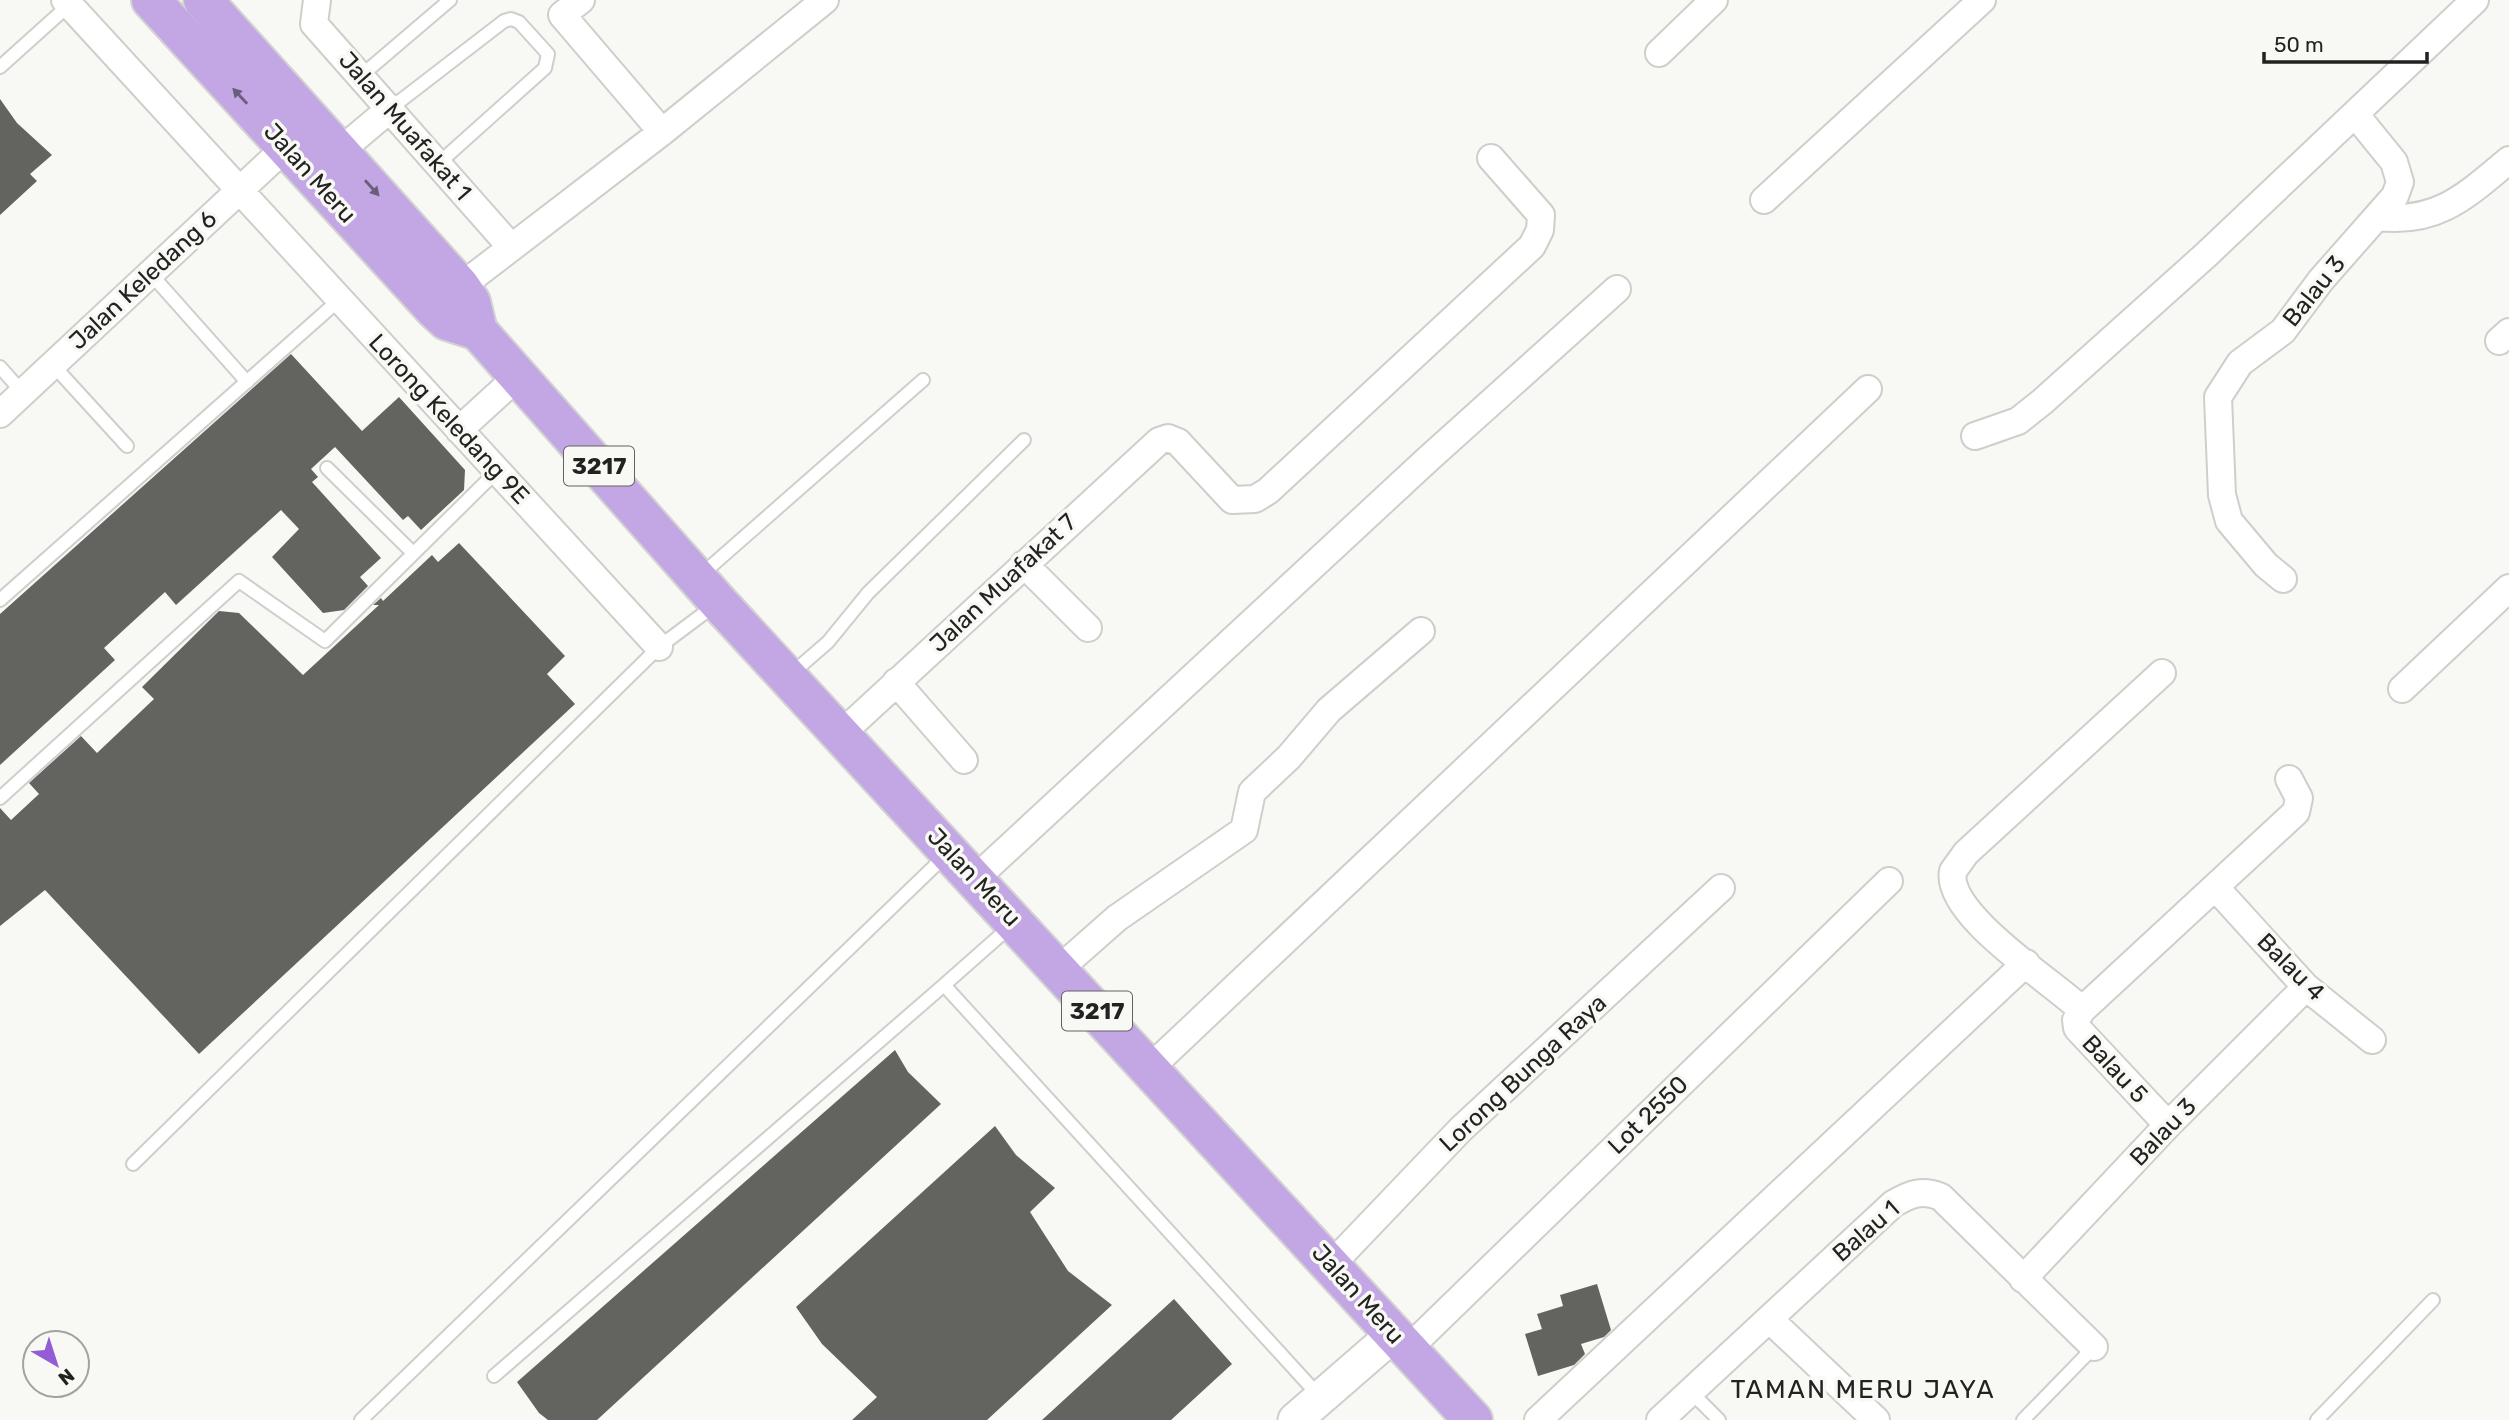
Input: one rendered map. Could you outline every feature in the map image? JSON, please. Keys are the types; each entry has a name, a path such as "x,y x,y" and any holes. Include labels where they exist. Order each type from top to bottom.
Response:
{"main road":[{"name":"Jalan Meru","path":"151,0 182,33 298,133 447,297"},
{"path":"219,2 245,22 297,86 298,133"},
{"name":"Jalan Meru","path":"298,133 340,151 447,297 447,321 478,331 708,590 1473,1420"}],"street":[{"name":"Jalan Muafakat 1","path":"317,0 314,24 362,75 511,247"},
{"path":"581,0 562,15 662,132"},
{"path":"447,297 662,132 825,0"},
{"path":"1658,53 1714,0"},
{"path":"1764,200 1982,0"},
{"path":"1975,436 2018,421 2042,402 2355,114 2474,0"},
{"name":"Lorong Keledang 9E","path":"67,2 659,647"},
{"path":"182,33 219,2"},
{"path":"340,151 391,108"},
{"name":"Balau 3","path":"2283,579 2266,565 2229,521 2222,495 2218,397 2227,378 2240,363 2283,331 2362,231 2379,217 2395,196 2400,182 2398,172 2355,114"},
{"name":"Jalan Keledang 6","path":"0,414 298,133"},
{"name":"Jalan Muafakat 7","path":"841,734 1148,449 1168,438 1178,442 1232,500 1255,499 1268,491 1532,246 1540,230 1541,215 1491,158"},
{"path":"2379,217 2403,220 2424,217 2444,208 2509,160"},
{"path":"962,865 1427,460 1617,289"},
{"path":"458,430 518,376"},
{"path":"1150,1068 1868,389"},
{"path":"1024,564 1088,628"},
{"path":"2402,689 2509,589"},
{"path":"1058,970 1117,918 1244,830 1252,792 1289,757 1329,709 1421,631"},
{"path":"2162,673 1957,862 1952,877 1956,894 1995,941 2082,1010 2296,812 2299,798 2289,779"},
{"path":"896,682 964,760"},
{"name":"Lot 2550","path":"1401,1342 1889,881"},
{"name":"Lorong Bunga Raya","path":"1331,1265 1461,1129 1721,888"},
{"name":"Balau 4","path":"2216,888 2306,987 2372,1040"},
{"path":"1538,1420 2026,963"},
{"name":"Balau 3","path":"2023,1279 2168,1125 2306,987"},
{"name":"Balau 5","path":"2082,1010 2076,1020 2077,1028 2168,1125"},
{"name":"Balau 1","path":"1660,1420 1893,1204 1909,1195 1928,1192 1941,1197 2094,1347"},
{"path":"1769,1319 1876,1420"},
{"path":"1295,1420 1320,1397 1401,1342"}],"lane":[{"path":"362,75 450,0"},
{"path":"0,67 67,2"},
{"path":"391,108 504,21 511,19 519,22 548,54 545,68 439,163"},
{"path":"150,273 247,382"},
{"path":"0,600 339,300"},
{"path":"53,365 127,446"},
{"path":"0,366 23,393"},
{"path":"133,1164 659,647 708,590 923,380"},
{"path":"788,677 828,642 868,593 1024,440"},
{"path":"327,468 413,553"},
{"path":"0,799 239,581 325,640 496,471"},
{"path":"360,1420 962,865"},
{"path":"494,1376 1015,922"},
{"path":"944,985 1320,1397"},
{"path":"2317,1420 2433,1300"},
{"name":"Balau 1","path":"2023,1420 2094,1347"},
{"path":"1690,1392 1719,1420"}],"building":[{"path":"0,99 17,123 52,155 30,174 37,181 0,215"},
{"path":"291,354 362,431 399,397 465,470 464,490 421,530 408,516 403,520 335,447 311,469 318,477 312,482 381,558 360,577 368,586 344,610 323,613 272,557 299,529 281,510 176,605 165,592 104,648 115,660 0,765 0,614"},
{"path":"459,543 565,656 547,674 575,704 199,1054 45,890 0,926 0,808 11,820 39,794 29,783 81,736 97,753 154,699 142,687 219,611 239,613 303,675 379,605 373,605 381,598 383,601 432,555 438,562"},
{"path":"895,1050 908,1072 941,1104 597,1420 548,1420 539,1413 517,1382"},
{"path":"995,1126 1016,1155 1055,1188 1030,1212 1068,1271 1112,1305 987,1420 852,1420 877,1397 822,1344 796,1307"},
{"path":"1597,1284 1611,1330 1604,1337 1581,1344 1585,1354 1574,1365 1538,1376 1525,1334 1542,1329 1537,1314 1563,1306 1560,1295"},
{"path":"1174,1299 1232,1364 1171,1420 1042,1420"}],"district":[{"name":"TAMAN MERU JAYA","path":"1863,1389"}]}
